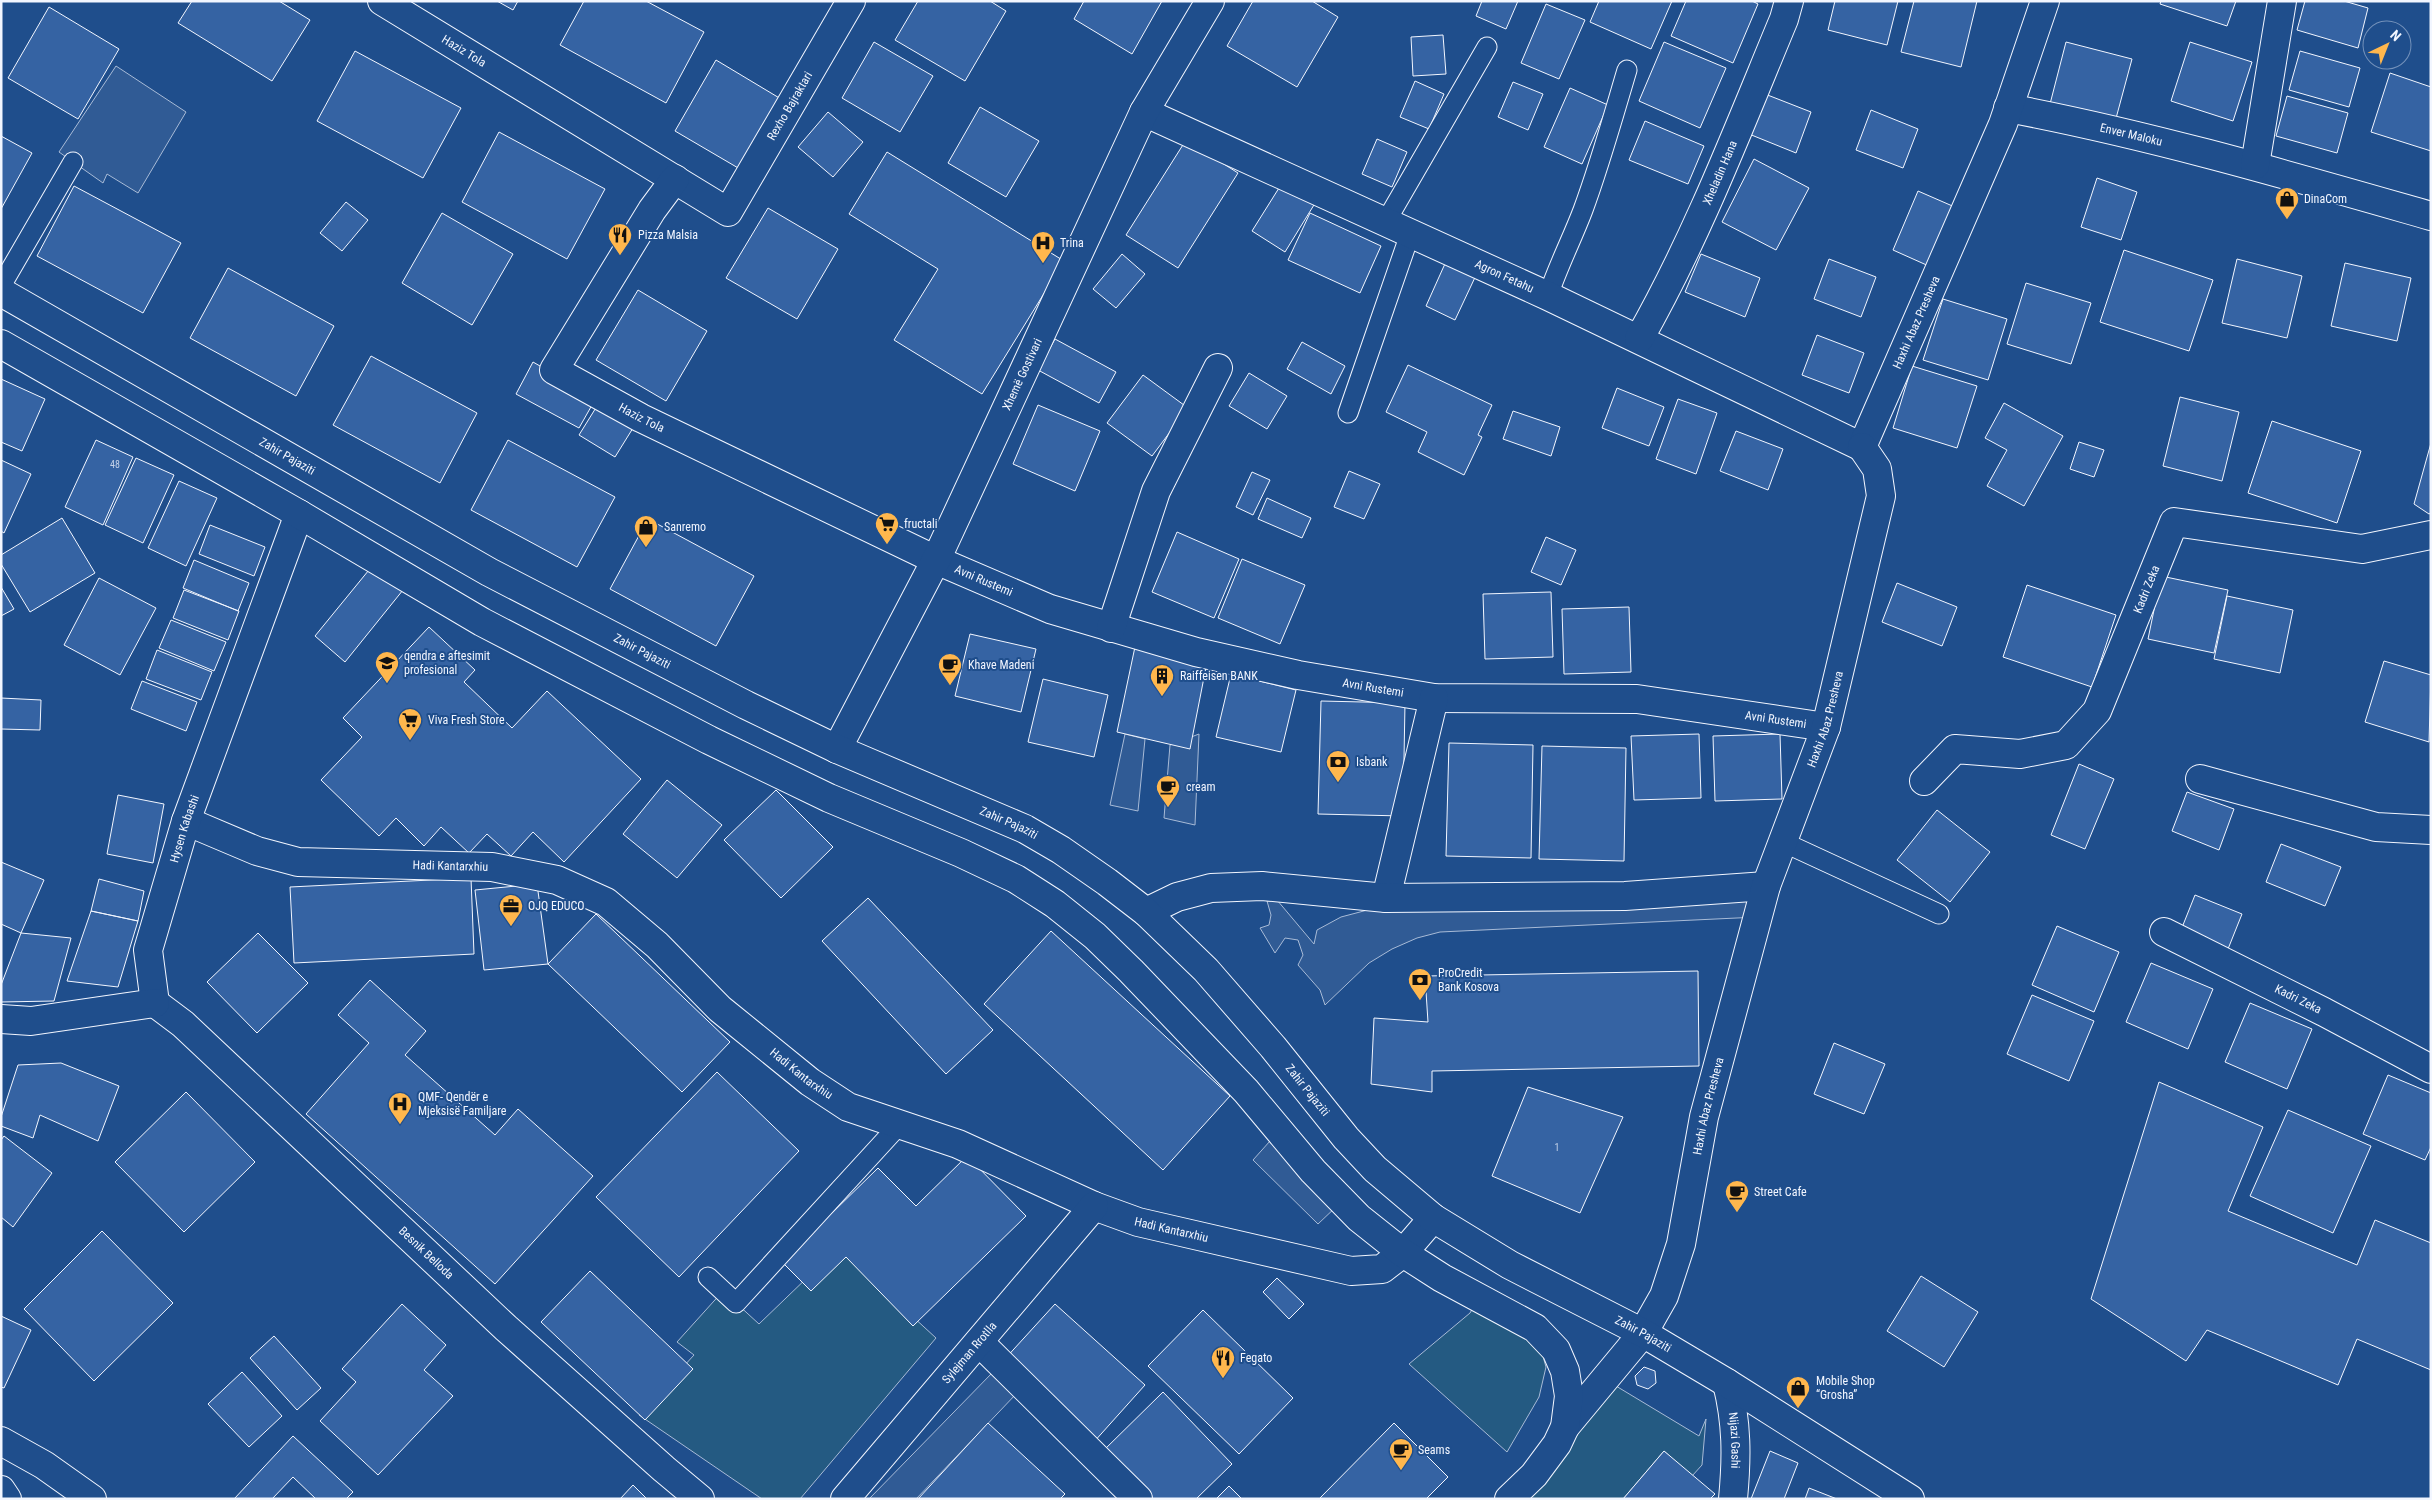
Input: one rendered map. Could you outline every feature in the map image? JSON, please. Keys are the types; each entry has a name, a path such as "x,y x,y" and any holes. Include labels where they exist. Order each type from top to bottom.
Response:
{"street":[{"name":"Haziz Tola","path":"382,1 728,212"},
{"name":"Rexho Bajraktari","path":"728,212 851,1"},
{"name":"Xhemë Gostivari","path":"837,749 936,560 1144,112 1210,1"},
{"name":"Xheladin Hana","path":"1639,339 1714,188 1784,19 1789,1"},
{"name":"Haxhi Abaz Presheva","path":"1565,1427 1643,1333 1664,1296 1681,1244 1704,1117 1766,886 1826,727 1881,496 1877,470 1862,447 2008,108 2045,1"},
{"path":"2255,165 2282,1"},
{"name":"Enver Maloku","path":"2008,108 2081,122 2255,165 2431,216"},
{"name":"Agron Fetahu","path":"1144,112 1548,296 1862,447"},
{"name":"Haziz Tola","path":"675,179 652,210 554,370 641,418 936,560"},
{"name":"Zahir Pajaziti","path":"1,292 489,572 679,671 837,749 1024,829 1107,882 1146,912 1206,970 1273,1047 1346,1138 1375,1169 1433,1218 1510,1265 1643,1333 1726,1382 1910,1499"},
{"path":"1,344 299,514 482,622 708,740 828,798 961,853 1016,879 1056,904 1095,936 1131,971 1246,1091 1313,1171 1359,1218 1403,1253 1442,1278 1535,1328 1556,1350 1565,1371 1570,1396 1565,1427 1557,1444 1534,1475 1509,1499"},
{"path":"1111,628 1156,491 1218,368"},
{"name":"Hysen Kabashi","path":"155,1003 148,950 186,821 299,514"},
{"name":"Kadri Zeka","path":"1924,781 1955,749 2020,754 2066,745 2097,711 2174,522 2362,549 2431,535"},
{"name":"Avni Rustemi","path":"936,560 1050,609 1196,652 1298,675 1434,698 1638,699 1826,727"},
{"path":"1386,898 1434,698"},
{"path":"2200,779 2376,827 2431,830"},
{"name":"Hadi Kantarxhiu","path":"186,821 257,851 298,862 492,867 557,880 606,902 657,945 720,1009 810,1082 848,1108 958,1144 1094,1206 1138,1222 1351,1271 1382,1269 1403,1253 1433,1218"},
{"path":"1146,912 1177,898 1211,888 1262,886 1386,898 1625,896 1766,886"},
{"name":"Kadri Zeka","path":"2164,932 2324,1012 2431,1069"},
{"path":"1,1019 31,1021 155,1003"},
{"name":"Besnik Belloda","path":"155,1003 183,1024 506,1328 656,1463 700,1499"},
{"name":"Sylejman Rrotlla","path":"845,1499 1094,1206"},
{"path":"979,1342 1138,1499"},
{"name":"Nijazi Gashi","path":"1726,1382 1734,1413 1736,1464 1733,1499"},
{"path":"1,1441 44,1465 92,1499"},
{"path":"1,1490 7,1499"}],"lane":[{"path":"1385,223 1487,47"},
{"path":"1548,296 1558,266 1582,211 1605,145 1627,70"},
{"path":"1,286 73,162"},
{"path":"1348,412 1410,234"},
{"path":"1783,842 1939,914"},
{"path":"708,1277 736,1303 900,1124"}],"shaded area":[{"path":"116,66 186,112 138,193 107,174 103,183 59,152"},
{"path":"1125,734 1145,739 1138,811 1110,805"},
{"path":"1199,734 1195,825 1164,818 1170,745"},
{"path":"1766,886 1758,917 1440,932 1417,938 1392,949 1369,963 1325,1005 1320,990 1298,965 1303,955 1298,940 1285,938 1275,953 1260,928 1269,925 1271,915 1267,901 1277,900 1314,944 1317,930 1341,917 1394,903"},
{"path":"1270,1141 1338,1205 1318,1224 1253,1160"},
{"path":"838,1248 936,1338 800,1499 762,1499 639,1415 694,1355 677,1342 723,1291 759,1324"},
{"path":"1481,1294 1535,1328 1546,1367 1539,1397 1507,1452 1409,1364 1470,1313"},
{"path":"993,1372 1017,1393 916,1499 869,1499"},
{"path":"1616,1386 1699,1436 1706,1419 1702,1465 1692,1476 1664,1451 1623,1499 1529,1499 1526,1496"}],"building":[{"path":"192,1 279,1 310,20 272,81 178,23"},
{"path":"497,1 518,1 513,10"},
{"path":"584,1 646,1 704,32 666,103 560,45"},
{"path":"918,1 990,1 1006,11 965,81 895,40"},
{"path":"1084,1 1162,1 1132,54 1074,19"},
{"path":"1253,1 1312,1 1338,17 1297,87 1227,46"},
{"path":"1482,1 1518,1 1506,29 1476,16"},
{"path":"1599,1 1672,1 1651,49 1590,22"},
{"path":"1686,1 1752,1 1758,4 1733,63 1671,36"},
{"path":"1835,1 1898,1 1887,45 1828,30"},
{"path":"1914,1 1977,1 1961,67 1901,52"},
{"path":"2161,1 2236,1 2227,26 2160,4"},
{"path":"2305,1 2344,1 2368,8 2365,20 2362,20 2362,32 2358,48 2297,30"},
{"path":"1546,4 1585,20 1559,79 1521,63"},
{"path":"49,7 119,49 78,119 8,78"},
{"path":"1443,35 1446,74 1413,76 1411,37"},
{"path":"874,42 933,76 900,132 842,98"},
{"path":"1664,42 1726,68 1700,128 1639,101"},
{"path":"2066,42 2132,59 2115,122 2050,104"},
{"path":"2190,42 2252,62 2233,121 2171,101"},
{"path":"355,51 461,108 423,178 317,121"},
{"path":"2300,51 2360,68 2349,107 2289,90"},
{"path":"716,60 786,102 745,172 675,131"},
{"path":"2390,73 2431,87 2431,151 2371,132"},
{"path":"1415,81 1444,94 1429,129 1400,117"},
{"path":"1513,82 1543,94 1528,130 1498,117"},
{"path":"1570,88 1608,105 1582,164 1544,147"},
{"path":"1765,94 1811,112 1796,153 1749,134"},
{"path":"2287,96 2348,113 2337,153 2276,136"},
{"path":"980,107 1039,141 1006,197 948,163"},
{"path":"1871,110 1918,129 1903,168 1856,150"},
{"path":"828,112 863,142 833,177 798,147"},
{"path":"1645,121 1704,146 1688,184 1629,160"},
{"path":"499,132 605,189 567,259 462,202"},
{"path":"1,136 32,153 1,209"},
{"path":"1377,139 1407,152 1392,187 1362,174"},
{"path":"1186,140 1238,173 1178,268 1126,235"},
{"path":"887,152 1064,261 982,394 894,340 938,269 849,214"},
{"path":"1754,159 1809,188 1776,250 1722,222"},
{"path":"2097,178 2137,192 2121,240 2081,227"},
{"path":"1284,180 1317,200 1285,252 1252,231"},
{"path":"74,186 181,243 143,313 37,256"},
{"path":"1918,191 1957,208 1931,267 1893,250"},
{"path":"346,202 368,220 342,251 320,233"},
{"path":"768,208 838,249 797,319 726,278"},
{"path":"442,213 513,254 472,325 402,283"},
{"path":"1310,213 1381,246 1360,293 1288,260"},
{"path":"2124,250 2213,280 2189,351 2100,322"},
{"path":"1122,254 1145,274 1116,308 1093,289"},
{"path":"1701,254 1760,278 1745,317 1685,292"},
{"path":"1448,257 1478,271 1455,320 1426,306"},
{"path":"1829,259 1876,277 1861,317 1814,299"},
{"path":"2237,259 2302,276 2287,338 2222,323"},
{"path":"2345,263 2411,278 2397,341 2331,326"},
{"path":"228,268 334,326 296,396 190,338"},
{"path":"2026,283 2091,303 2071,364 2007,344"},
{"path":"638,290 707,331 666,401 596,360"},
{"path":"1943,299 2007,319 1988,380 1923,360"},
{"path":"1817,335 1864,353 1849,393 1802,375"},
{"path":"1055,339 1116,372 1099,403 1038,370"},
{"path":"1302,342 1345,366 1331,394 1287,369"},
{"path":"371,356 477,413 440,483 333,425"},
{"path":"533,362 596,398 579,428 516,394"},
{"path":"1408,365 1492,405 1478,435 1482,437 1464,475 1418,452 1427,432 1386,412"},
{"path":"1912,366 1977,386 1957,448 1893,428"},
{"path":"1249,373 1287,396 1267,429 1229,406"},
{"path":"1143,375 1188,408 1152,456 1107,423"},
{"path":"1,379 45,399 22,451 1,442"},
{"path":"1617,388 1664,407 1649,446 1602,428"},
{"path":"2180,397 2239,412 2222,481 2163,466"},
{"path":"602,398 638,420 615,457 579,435"},
{"path":"1678,399 1717,413 1696,474 1656,459"},
{"path":"2004,403 2063,436 2024,506 1987,486 2007,450 1985,438"},
{"path":"1038,405 1100,431 1075,491 1013,464"},
{"path":"1513,411 1560,427 1551,456 1503,439"},
{"path":"2272,421 2361,451 2337,523 2248,493"},
{"path":"1736,431 1783,449 1768,490 1720,471"},
{"path":"96,440 133,457 103,525 65,507"},
{"path":"508,440 615,497 577,567 471,510"},
{"path":"2079,442 2104,450 2094,477 2070,469"},
{"path":"2431,443 2431,513 2429,514 2414,504"},
{"path":"136,458 174,475 143,543 105,525"},
{"path":"1,460 31,474 4,533 1,531"},
{"path":"1349,471 1380,484 1364,519 1334,507"},
{"path":"1252,472 1270,480 1253,515 1236,507"},
{"path":"179,481 217,498 186,566 148,548"},
{"path":"1267,498 1311,518 1302,538 1258,519"},
{"path":"62,518 95,573 30,612 1,564 1,555"},
{"path":"648,519 754,576 716,646 610,589"},
{"path":"210,525 265,547 254,576 199,554"},
{"path":"1177,532 1239,559 1214,618 1152,592"},
{"path":"1546,537 1576,550 1561,585 1531,572"},
{"path":"1242,559 1305,585 1280,644 1218,618"},
{"path":"194,560 249,583 238,611 183,588"},
{"path":"373,565 403,590 345,662 315,636"},
{"path":"2161,576 2228,590 2214,653 2148,639"},
{"path":"99,578 156,608 120,675 64,645"},
{"path":"1897,583 1957,607 1942,646 1882,622"},
{"path":"2027,585 2116,615 2092,687 2003,657"},
{"path":"1,587 14,609 1,616"},
{"path":"184,590 239,611 228,640 173,618"},
{"path":"1551,592 1553,657 1485,659 1483,594"},
{"path":"2227,596 2293,610 2280,673 2214,659"},
{"path":"1629,607 1631,672 1564,674 1562,609"},
{"path":"171,620 226,642 214,671 159,648"},
{"path":"429,627 475,670 464,682 512,728 547,691 641,779 564,862 533,832 511,856 487,834 469,853 441,827 424,846 396,818 379,836 321,780 362,737 343,718"},
{"path":"970,634 1036,649 1021,712 955,696"},
{"name":"Raiffeisen BANK","path":"1136,642 1207,662 1190,749 1117,732"},
{"path":"157,650 212,672 201,700 146,679"},
{"path":"2384,661 2431,675 2429,742 2365,722"},
{"path":"1231,674 1296,690 1281,752 1216,737"},
{"path":"1043,679 1108,695 1094,757 1028,742"},
{"path":"142,681 197,702 186,731 131,709"},
{"path":"1,698 41,700 40,730 1,729"},
{"path":"1321,701 1405,703 1403,816 1318,814"},
{"path":"1699,734 1701,798 1634,800 1631,736"},
{"path":"1780,734 1782,799 1715,801 1713,736"},
{"path":"1449,743 1533,745 1531,858 1446,856"},
{"path":"1542,746 1626,748 1624,861 1539,859"},
{"path":"2079,764 2114,779 2085,849 2051,835"},
{"path":"667,780 722,825 677,878 623,834"},
{"path":"776,790 833,847 781,898 724,840"},
{"path":"2187,792 2234,809 2219,850 2172,831"},
{"path":"118,795 164,804 153,863 107,854"},
{"path":"1937,810 1990,852 1950,902 1897,860"},
{"path":"2281,844 2341,867 2325,906 2266,882"},
{"path":"1,862 44,880 21,933 1,924"},
{"path":"471,878 474,954 294,963 290,887"},
{"path":"99,879 144,891 138,921 91,911"},
{"name":"OJQ EDUCO","path":"537,884 548,964 484,970 475,890"},
{"path":"2195,895 2242,914 2226,954 2179,935"},
{"path":"868,898 993,1030 946,1074 822,941"},
{"path":"91,911 138,921 118,987 67,981"},
{"path":"596,914 730,1042 682,1092 548,964"},
{"path":"2057,926 2119,952 2094,1012 2032,985"},
{"path":"1051,931 1230,1096 1163,1170 984,1004"},
{"path":"21,933 71,938 54,1001 1,1002 1,985"},
{"path":"258,933 308,983 257,1033 207,982"},
{"path":"2151,963 2213,989 2188,1049 2126,1022"},
{"path":"1698,971 1699,1066 1432,1071 1432,1092 1371,1084 1374,1018 1428,1022 1425,976"},
{"name":"QMF- Qendër e Mjeksisë Familjare","path":"370,980 426,1031 405,1055 495,1135 518,1109 593,1176 495,1284 306,1114 369,1043 338,1015"},
{"path":"2032,995 2094,1021 2069,1081 2007,1054"},
{"path":"2250,1003 2312,1029 2287,1089 2225,1062"},
{"path":"1834,1043 1885,1064 1864,1114 1814,1094"},
{"path":"61,1063 119,1086 98,1141 40,1115 33,1138 1,1126 1,1117 18,1065"},
{"path":"717,1072 799,1151 679,1277 596,1197"},
{"path":"2388,1075 2431,1093 2431,1147 2425,1160 2363,1134"},
{"path":"2159,1082 2263,1127 2228,1211 2357,1265 2375,1220 2431,1243 2431,1370 2357,1339 2338,1385 2207,1330 2186,1361 2091,1299"},
{"path":"1528,1087 1623,1117 1580,1213 1492,1176"},
{"path":"186,1092 255,1162 184,1232 115,1162"},
{"path":"2288,1110 2371,1146 2333,1233 2250,1196"},
{"path":"4,1136 52,1173 13,1227 1,1217 1,1140"},
{"path":"967,1156 1026,1216 913,1326 846,1257 811,1291 782,1262 878,1168 916,1206"},
{"path":"102,1231 173,1303 94,1381 24,1309"},
{"path":"590,1271 693,1369 645,1420 541,1322"},
{"path":"1921,1276 1978,1312 1944,1367 1887,1331"},
{"path":"1277,1278 1304,1304 1289,1319 1263,1292"},
{"path":"402,1304 446,1345 424,1370 453,1396 378,1475 320,1421 356,1382 342,1369"},
{"path":"1055,1304 1145,1385 1084,1453 993,1372"},
{"path":"1203,1310 1293,1398 1239,1454 1148,1366"},
{"path":"1,1316 31,1330 4,1388 1,1387"},
{"path":"274,1336 321,1388 297,1410 250,1358"},
{"path":"1644,1367 1655,1371 1656,1383 1648,1389 1637,1385 1635,1376"},
{"path":"242,1372 282,1416 249,1447 208,1404"},
{"path":"1163,1392 1232,1464 1196,1499 1148,1499 1102,1452"},
{"path":"988,1423 1065,1494 1060,1499 918,1499"},
{"path":"1394,1423 1448,1477 1426,1499 1319,1499"},
{"path":"293,1436 353,1492 346,1499 316,1499 293,1477 272,1499 234,1499"},
{"path":"1664,1451 1715,1494 1710,1499 1623,1499"},
{"path":"1770,1451 1798,1463 1784,1499 1751,1499"},
{"path":"633,1485 647,1499 620,1499"},
{"path":"1229,1486 1242,1499 1216,1499"},
{"path":"1809,1488 1837,1499 1805,1499"}],"place":[{"name":"DinaCom","path":"2287,220"},
{"name":"Pizza Malsia","path":"620,256"},
{"name":"Trina","path":"1043,264"},
{"name":"fructali","path":"887,545"},
{"name":"Sanremo","path":"646,548"},
{"name":"qendra e aftesimit profesional","path":"387,684"},
{"name":"Khave Madeni","path":"950,686"},
{"name":"Raiffeisen BANK","path":"1162,697"},
{"name":"Viva Fresh Store","path":"410,741"},
{"name":"Isbank","path":"1338,783"},
{"name":"cream","path":"1168,808"},
{"name":"OJQ EDUCO","path":"511,927"},
{"name":"ProCredit Bank Kosova","path":"1420,1001"},
{"name":"QMF- Qendër e Mjeksisë Familjare","path":"400,1125"},
{"name":"Street Cafe","path":"1737,1213"},
{"name":"Fegato","path":"1223,1379"},
{"name":"Mobile Shop “Grosha”","path":"1798,1409"},
{"name":"Seams","path":"1401,1471"}]}
